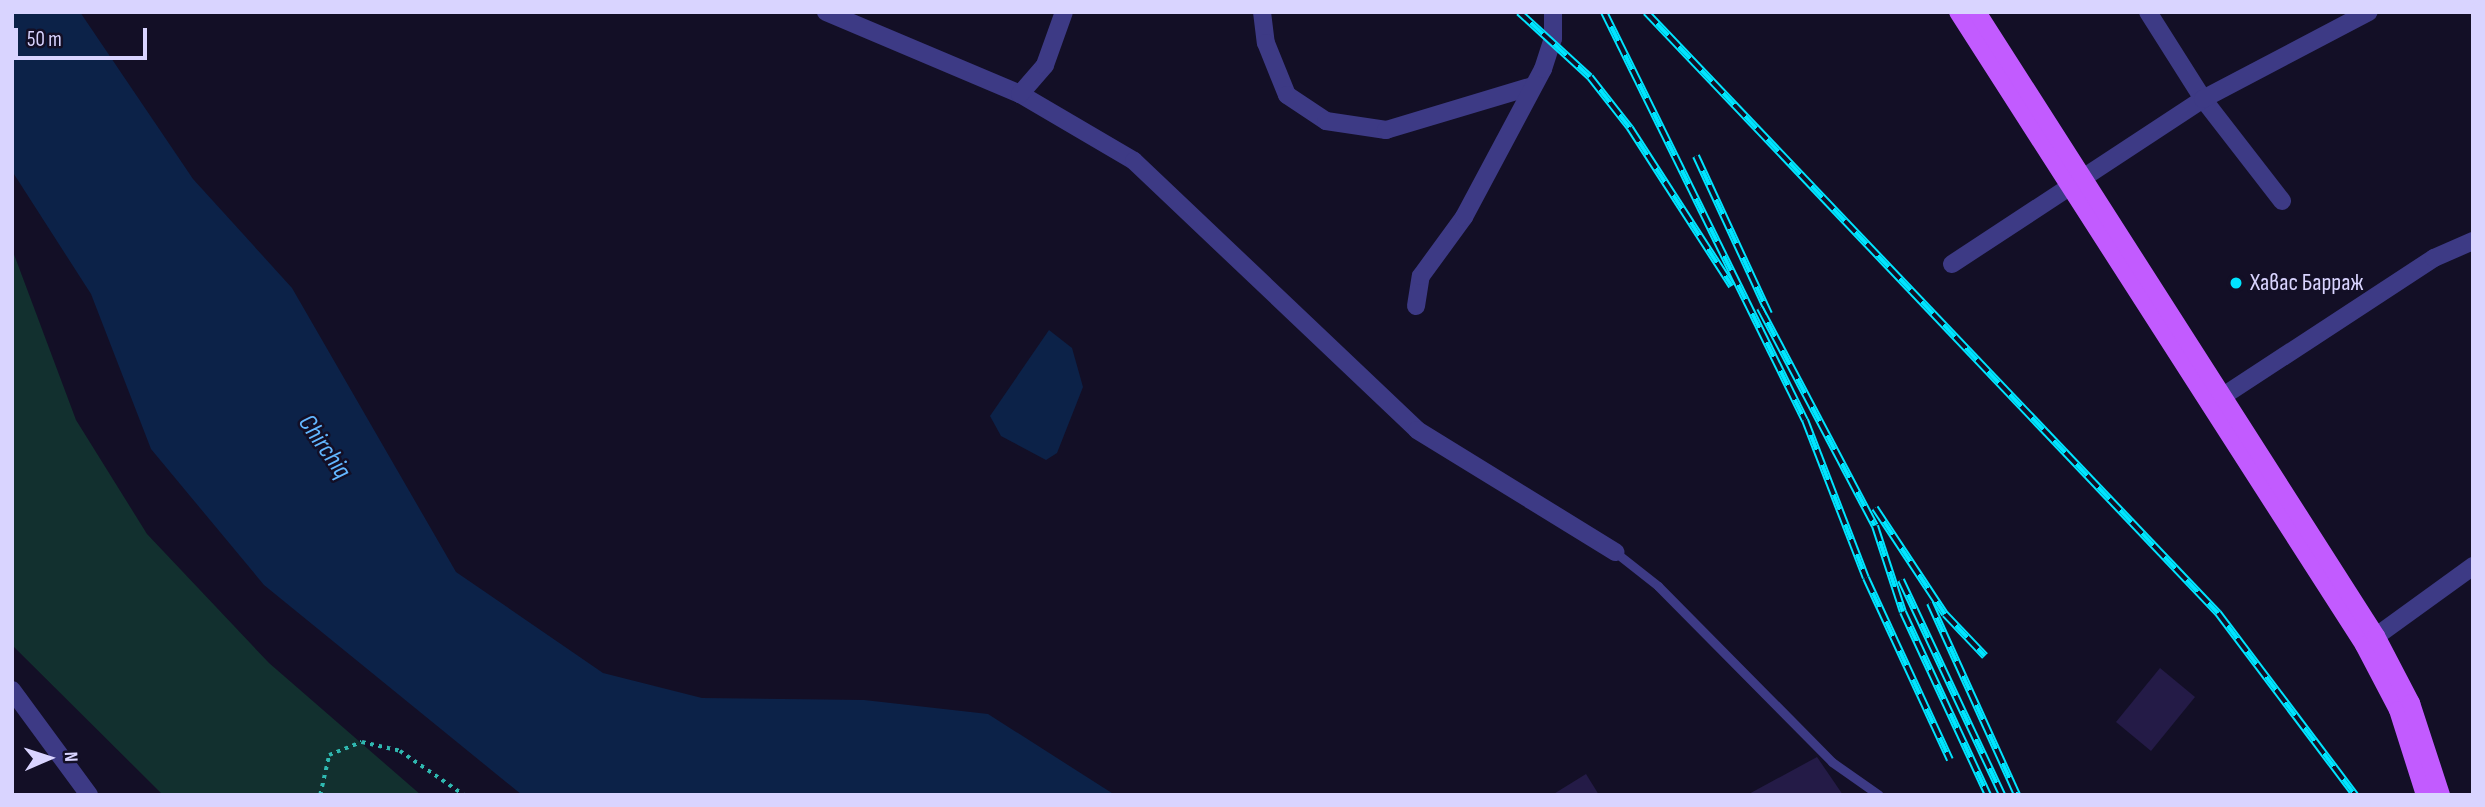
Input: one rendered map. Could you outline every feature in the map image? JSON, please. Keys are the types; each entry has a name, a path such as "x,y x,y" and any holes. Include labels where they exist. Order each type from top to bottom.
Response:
{"main road":[{"path":"1958,12 2080,184"},
{"path":"1977,12 2080,184 2410,702 2441,795"},
{"path":"2370,640 2398,710 2425,795"}],"street":[{"path":"826,12 1020,94 1133,161 1418,430 1615,552"},
{"path":"1020,94 1045,65 1064,12"},
{"path":"1262,12 1266,43 1287,95 1326,121 1386,130 1533,86"},
{"path":"1416,306 1421,276 1464,217 1533,86 1553,39 1553,12"},
{"path":"2148,12 2203,99 2282,201"},
{"path":"1952,264 2080,184 2203,99 2369,12"},
{"path":"2219,399 2434,258 2473,241"},
{"path":"2370,640 2473,566"},
{"path":"12,690 89,795"}],"lane":[{"path":"1615,552 1658,586 1832,762 1879,795"}],"path":[{"path":"320,795 329,755 362,741 400,751 464,795"}],"green space":[{"path":"12,249 76,420 147,534 269,663 421,795 163,795 12,645"}],"water":[{"name":"Chirchiq","path":"12,12 80,12 193,179 292,288 456,572 603,673 702,698 864,700 988,714 1115,795 522,795 264,585 151,449 91,294 12,171"},
{"path":"1049,330 1072,348 1083,387 1057,453 1046,460 1001,436 990,416"}],"building":[{"path":"2160,668 2195,697 2151,751 2116,722"},
{"path":"1817,757 1843,795 1747,795"},
{"path":"1586,774 1599,795 1552,795"}],"railway":[{"path":"1519,12 1590,77 1630,128 1732,286"},
{"path":"1604,12 1805,420 1866,578 1950,760"},
{"path":"1646,12 2218,613 2355,795"},
{"path":"1696,156 1769,314"},
{"path":"1760,308 1875,526 1903,612 1988,795"},
{"path":"1875,508 1945,614 1985,656"},
{"path":"1901,580 2002,795"},
{"path":"1930,603 2017,795"}],"place":[{"name":"Хавас Барраж","path":"2236,283"}]}
